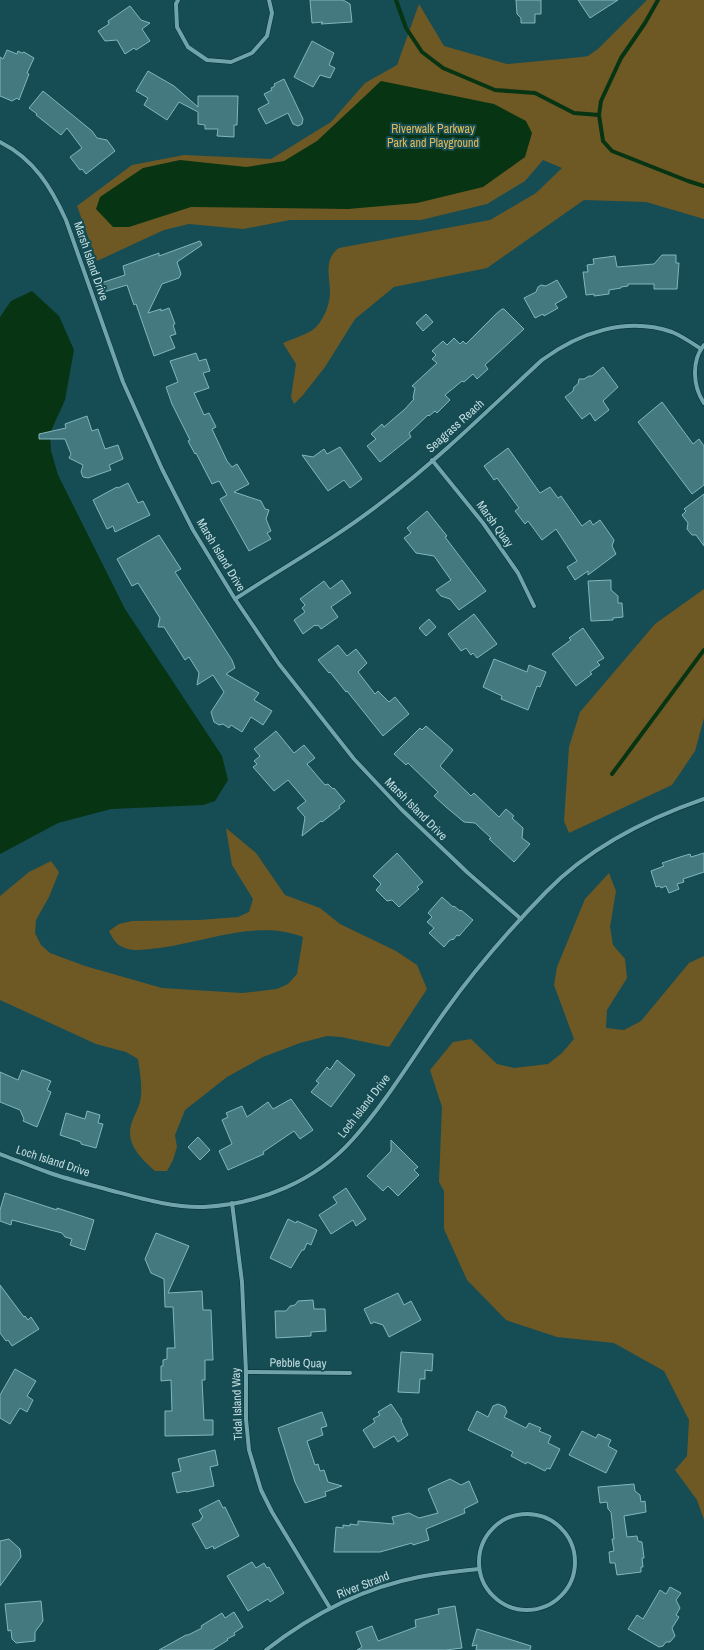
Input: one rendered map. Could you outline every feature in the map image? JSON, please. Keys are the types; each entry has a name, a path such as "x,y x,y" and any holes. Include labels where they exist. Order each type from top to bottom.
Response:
{"street":[{"path":"178,0 176,4 177,27 188,47 207,60 231,62 252,53 267,36 272,13 269,0"},
{"name":"Marsh Island Drive","path":"0,142 18,153 30,163 47,182 55,196 66,220 123,382 162,469 193,530 235,599 279,664 354,759 417,825 468,873 521,919"},
{"name":"Seagrass Reach","path":"235,599 342,531 382,502 432,460 542,360 559,348 578,338 598,331 621,326 655,327 672,332 702,347"},
{"path":"702,347 695,364 695,381 700,397 704,403"},
{"name":"Marsh Quay","path":"432,460 483,523 518,573 534,606"},
{"name":"Loch Island Drive","path":"0,1154 51,1173 148,1200 203,1207 238,1203 274,1193 302,1180 338,1154 353,1140 372,1117 465,984 503,938 547,891 572,868 623,834 662,815 704,799"},
{"name":"Tidal Island Way","path":"232,1203 242,1282 246,1372 246,1419 249,1450 261,1490 272,1512 330,1608"},
{"name":"Pebble Quay","path":"246,1372 350,1373"},
{"path":"533,1514 556,1524 565,1533 575,1556 572,1581 565,1592 556,1600 544,1607 533,1610 509,1607 498,1600 489,1592 479,1569 479,1556 488,1533 498,1524 509,1518 521,1515 533,1514"},
{"name":"River Strand","path":"266,1650 290,1630 330,1608 384,1586 419,1577 479,1569"}],"green space":[{"name":"Riverwalk Parkway Park and Playground","path":"647,0 704,0 704,219 646,202 584,200 487,268 394,287 355,319 325,367 294,404 291,397 296,364 283,343 314,329 323,317 330,298 328,269 334,252 339,248 490,220 536,193 562,168 543,160 525,181 487,204 421,220 290,220 243,229 189,224 164,230 97,261 77,206 132,165 184,155 271,159 331,122 365,83 397,65 419,4 444,46 507,64 588,56 598,49"},
{"path":"704,589 704,718 695,751 672,785 569,833 564,821 569,747 580,712 655,624"},
{"path":"226,828 256,853 285,895 320,908 340,924 396,951 417,965 427,989 389,1047 341,1037 327,1036 300,1043 263,1057 227,1077 185,1110 175,1135 177,1147 173,1160 167,1171 155,1171 136,1151 131,1139 131,1125 141,1097 141,1080 138,1059 126,1052 96,1044 0,1000 0,896 29,872 51,861 59,872 49,897 36,920 35,933 41,945 50,953 85,966 162,988 242,993 277,989 288,984 297,974 303,937 286,932 268,930 250,931 177,945 137,950 119,945 113,939 109,931 119,924 132,921 199,920 238,917 249,912 253,899 232,865"},
{"path":"609,873 616,891 610,927 613,945 625,959 627,978 607,1010 606,1028 624,1030 641,1021 689,963 704,956 704,1520 697,1500 675,1470 687,1456 689,1420 664,1371 614,1343 557,1337 506,1320 467,1280 444,1229 444,1191 439,1182 442,1107 430,1070 453,1042 471,1039 497,1064 514,1068 548,1064 562,1053 574,1039 554,985 557,967 585,899"}],"shaded area":[{"path":"381,81 494,104 526,121 532,133 525,157 483,187 417,203 348,209 191,207 129,227 113,227 96,209 100,197 143,168 180,160 246,167 284,161 317,141"},
{"path":"32,291 59,316 74,350 65,400 50,433 51,451 58,475 125,609 222,756 228,780 215,801 203,805 111,809 58,823 0,854 0,317 11,301"}],"building":[{"path":"310,0 343,0 350,4 352,22 321,24 323,22 312,23"},
{"path":"516,0 541,0 541,14 535,14 535,23 521,23 521,18 517,14"},
{"path":"578,0 618,0 590,18"},
{"path":"130,6 141,20 150,23 142,29 150,41 136,50 134,48 125,54 117,40 105,41 98,31 109,24 108,21"},
{"path":"312,41 334,53 329,65 335,68 330,78 320,75 313,87 294,77"},
{"path":"7,50 17,54 18,51 22,53 24,52 34,58 27,73 29,74 19,100 17,98 12,101 0,96 0,57 3,59"},
{"path":"148,71 174,86 198,107 198,96 238,96 237,125 234,125 234,137 217,136 218,129 205,129 205,125 198,124 198,112 179,102 167,120 144,105 148,98 136,91"},
{"path":"284,79 303,119 302,124 298,126 293,124 288,113 266,124 258,109 269,103 264,94 272,90 271,88 275,86 274,84"},
{"path":"43,91 92,131 97,138 107,140 115,151 86,174 82,169 80,170 70,157 82,148 67,128 61,135 29,108"},
{"path":"200,241 202,245 177,262 181,274 179,278 162,284 148,313 169,308 175,324 173,325 176,334 170,336 175,348 154,356 136,304 134,305 127,285 104,292 101,283 125,275 123,266 159,253 159,256"},
{"path":"662,255 676,255 676,263 679,263 677,289 654,289 654,284 628,284 628,286 609,290 609,294 594,296 594,294 586,295 583,272 588,272 587,265 594,264 593,259 615,256 617,267 654,264"},
{"path":"557,280 567,297 555,304 558,308 544,316 543,314 535,318 524,298 536,292 538,287 541,285 546,286"},
{"path":"502,309 504,309 524,329 485,365 488,369 477,379 473,374 445,395 450,400 437,413 435,411 429,416 428,415 409,433 411,437 380,462 367,446 376,439 371,434 382,424 384,427 414,399 415,388 412,386 437,363 432,359 436,355 432,351 443,341 447,345 454,338 460,344 463,341 466,344"},
{"path":"426,314 433,322 423,331 416,323"},
{"path":"196,353 199,361 206,359 210,371 203,373 209,388 194,393 204,415 209,413 216,427 212,429 227,461 232,467 237,464 249,484 234,492 261,501 265,509 269,510 266,519 271,531 267,533 271,539 249,551 220,499 227,495 219,481 212,484 196,453 195,454 188,441 190,440 172,404 166,387 178,382 170,361"},
{"path":"603,367 618,387 603,401 609,410 595,421 590,413 582,419 565,397 573,391 574,387 578,384 579,379 592,376"},
{"path":"662,402 693,444 699,439 704,446 704,485 692,494 638,422"},
{"path":"87,416 92,431 98,429 105,449 118,445 123,459 109,465 111,470 88,478 83,477 81,472 83,465 69,458 71,454 65,439 39,439 39,434 66,428 65,424"},
{"path":"340,447 362,479 350,488 344,480 328,491 302,455 313,457 324,449 327,454"},
{"path":"508,448 540,493 550,487 558,498 561,496 582,526 590,520 593,525 600,520 614,540 612,546 616,554 588,575 588,571 575,580 567,567 577,561 556,529 542,540 528,521 525,524 515,511 519,508 497,478 494,480 484,466"},
{"path":"128,483 138,503 143,501 150,515 115,532 113,526 107,529 93,500 117,487 118,488"},
{"path":"704,494 704,546 696,535 692,535 687,529 688,523 682,515 686,511 684,509"},
{"path":"427,511 447,536 445,537 486,591 459,610 450,599 441,596 436,590 451,580 434,556 416,553 404,538 411,533 407,528"},
{"path":"159,535 181,569 175,572 232,660 235,668 226,674 259,693 254,700 272,711 263,725 251,717 242,732 231,725 229,728 223,724 219,725 214,722 211,712 224,692 213,675 197,685 199,673 189,657 185,660 164,627 158,627 160,618 138,583 132,586 117,559"},
{"path":"342,580 351,593 331,607 338,617 321,629 318,625 315,625 303,634 294,620 305,612 302,608 305,605 300,599 324,581 330,589"},
{"path":"611,580 611,590 618,596 618,603 622,603 623,617 613,618 613,620 591,621 588,581"},
{"path":"474,614 497,644 477,658 473,653 471,655 466,648 461,651 448,634"},
{"path":"429,619 436,627 426,636 419,628"},
{"path":"583,628 604,658 597,662 600,665 590,672 592,674 576,686 552,654 571,640 569,638"},
{"path":"338,645 347,656 356,649 367,663 358,672 375,694 378,691 389,702 395,697 409,714 383,736 347,691 346,692 318,660"},
{"path":"494,659 527,672 529,665 546,672 540,687 537,686 528,710 501,699 502,696 483,687"},
{"path":"426,726 453,750 440,766 471,796 474,793 499,817 506,809 514,816 512,818 523,828 522,838 530,844 514,862 489,839 491,838 475,823 464,822 446,807 434,796 438,792 408,763 406,765 394,754 420,728 422,730"},
{"path":"276,731 294,753 304,745 315,758 307,764 325,785 328,784 333,789 334,788 345,801 339,806 340,808 302,836 305,817 297,808 306,801 288,780 274,791 253,767 257,764 254,761 260,756 254,749"},
{"path":"397,853 423,882 417,887 419,889 399,907 392,900 387,901 376,890 381,884 373,876"},
{"path":"704,853 704,872 683,879 684,882 677,884 679,889 669,893 666,886 661,888 660,886 656,887 651,871 664,866 662,863 690,854 691,857"},
{"path":"442,897 453,907 454,906 460,911 461,910 473,920 459,936 457,935 444,947 429,933 434,928 427,922 432,917 428,913"},
{"path":"337,1060 355,1075 331,1107 311,1092 319,1083 316,1081 327,1067 330,1070"},
{"path":"22,1070 51,1081 47,1090 51,1092 37,1127 23,1121 24,1119 20,1110 0,1102 0,1072 18,1080"},
{"path":"291,1099 313,1130 300,1139 294,1131 263,1152 264,1154 228,1170 219,1151 232,1144 222,1120 228,1117 226,1113 242,1106 247,1117 268,1102 273,1109"},
{"path":"87,1111 100,1115 98,1123 103,1124 96,1148 81,1144 81,1142 60,1135 66,1113 85,1119"},
{"path":"198,1137 210,1150 200,1160 188,1147"},
{"path":"391,1140 418,1167 414,1170 419,1175 398,1196 388,1186 383,1191 367,1176 391,1151"},
{"path":"346,1188 366,1219 356,1226 353,1220 331,1234 319,1215 337,1203 333,1197"},
{"path":"5,1193 94,1220 85,1250 70,1245 72,1239 65,1237 62,1233 12,1220 11,1225 0,1221 0,1210"},
{"path":"288,1219 296,1223 297,1221 317,1230 311,1245 307,1243 304,1250 302,1250 291,1268 270,1258"},
{"path":"156,1233 189,1246 168,1293 202,1291 203,1310 211,1310 213,1360 205,1360 205,1380 202,1380 204,1420 213,1420 213,1435 165,1436 165,1411 172,1411 171,1380 161,1381 161,1366 163,1366 163,1360 167,1359 167,1348 175,1348 173,1307 165,1307 164,1279 151,1273 145,1259"},
{"path":"0,1285 24,1317 25,1316 28,1320 31,1317 39,1329 12,1346 0,1333"},
{"path":"398,1293 404,1305 411,1301 421,1320 389,1337 383,1325 374,1322 371,1324 364,1309"},
{"path":"313,1300 314,1309 325,1309 326,1331 311,1332 311,1336 276,1338 275,1311 286,1311 290,1306 295,1305 298,1301"},
{"path":"401,1352 433,1354 432,1371 425,1370 425,1379 420,1379 419,1393 398,1392"},
{"path":"15,1369 36,1381 27,1396 33,1400 27,1412 20,1408 10,1424 0,1418 0,1395"},
{"path":"391,1404 402,1420 401,1421 408,1435 398,1442 394,1436 374,1448 363,1430 375,1422 373,1419 380,1415 378,1412"},
{"path":"498,1404 505,1407 507,1412 504,1417 526,1428 529,1423 541,1428 539,1431 551,1436 548,1443 560,1449 550,1469 547,1468 545,1471 527,1462 526,1464 511,1456 513,1452 468,1430 477,1411 488,1417 493,1406"},
{"path":"322,1412 327,1426 321,1428 323,1435 307,1441 315,1465 318,1464 320,1471 324,1470 328,1482 342,1486 325,1492 326,1496 305,1503 295,1482 278,1428"},
{"path":"582,1431 596,1438 598,1434 611,1440 608,1446 617,1451 606,1473 569,1455"},
{"path":"215,1450 218,1465 210,1467 214,1486 177,1493 172,1473 181,1471 178,1459"},
{"path":"450,1479 461,1485 469,1481 478,1502 464,1509 465,1513 426,1529 429,1540 380,1552 334,1552 336,1527 343,1528 343,1525 350,1526 350,1524 358,1525 358,1521 394,1524 392,1517 409,1513 419,1518 438,1513 428,1489"},
{"path":"634,1484 635,1491 640,1495 641,1502 645,1501 646,1512 624,1516 627,1537 637,1536 638,1541 642,1542 644,1558 642,1558 643,1567 641,1567 641,1572 617,1575 615,1563 610,1563 609,1552 614,1551 611,1512 608,1509 607,1502 600,1503 598,1487"},
{"path":"219,1500 223,1508 225,1507 239,1536 214,1549 213,1546 206,1549 192,1524 201,1520 203,1517 199,1510"},
{"path":"9,1539 20,1549 21,1557 0,1586 0,1541"},
{"path":"252,1562 256,1568 264,1563 267,1568 269,1567 284,1593 270,1602 268,1599 248,1611 227,1576"},
{"path":"670,1587 681,1593 676,1600 680,1608 676,1615 679,1617 672,1628 675,1636 670,1642 666,1642 663,1646 659,1647 628,1629 637,1615 643,1619 660,1590 666,1594"},
{"path":"41,1601 43,1621 35,1632 35,1641 16,1643 12,1639 11,1630 8,1631 5,1604"},
{"path":"455,1606 462,1648 446,1650 357,1650 362,1647 356,1632 372,1626 378,1641 416,1627 415,1620 439,1614 438,1609"},
{"path":"234,1612 243,1627 234,1633 235,1635 212,1650 159,1650 202,1628 201,1626 222,1613 225,1618"},
{"path":"477,1629 531,1646 530,1650 476,1650 477,1645 472,1646"}],"waterway":[{"path":"396,0 406,28 422,52 443,68 495,90 535,93 574,113 599,115"},
{"path":"658,0 645,23 621,58 601,101 599,115 603,141 612,151 704,186"},
{"path":"612,774 704,650"}]}
